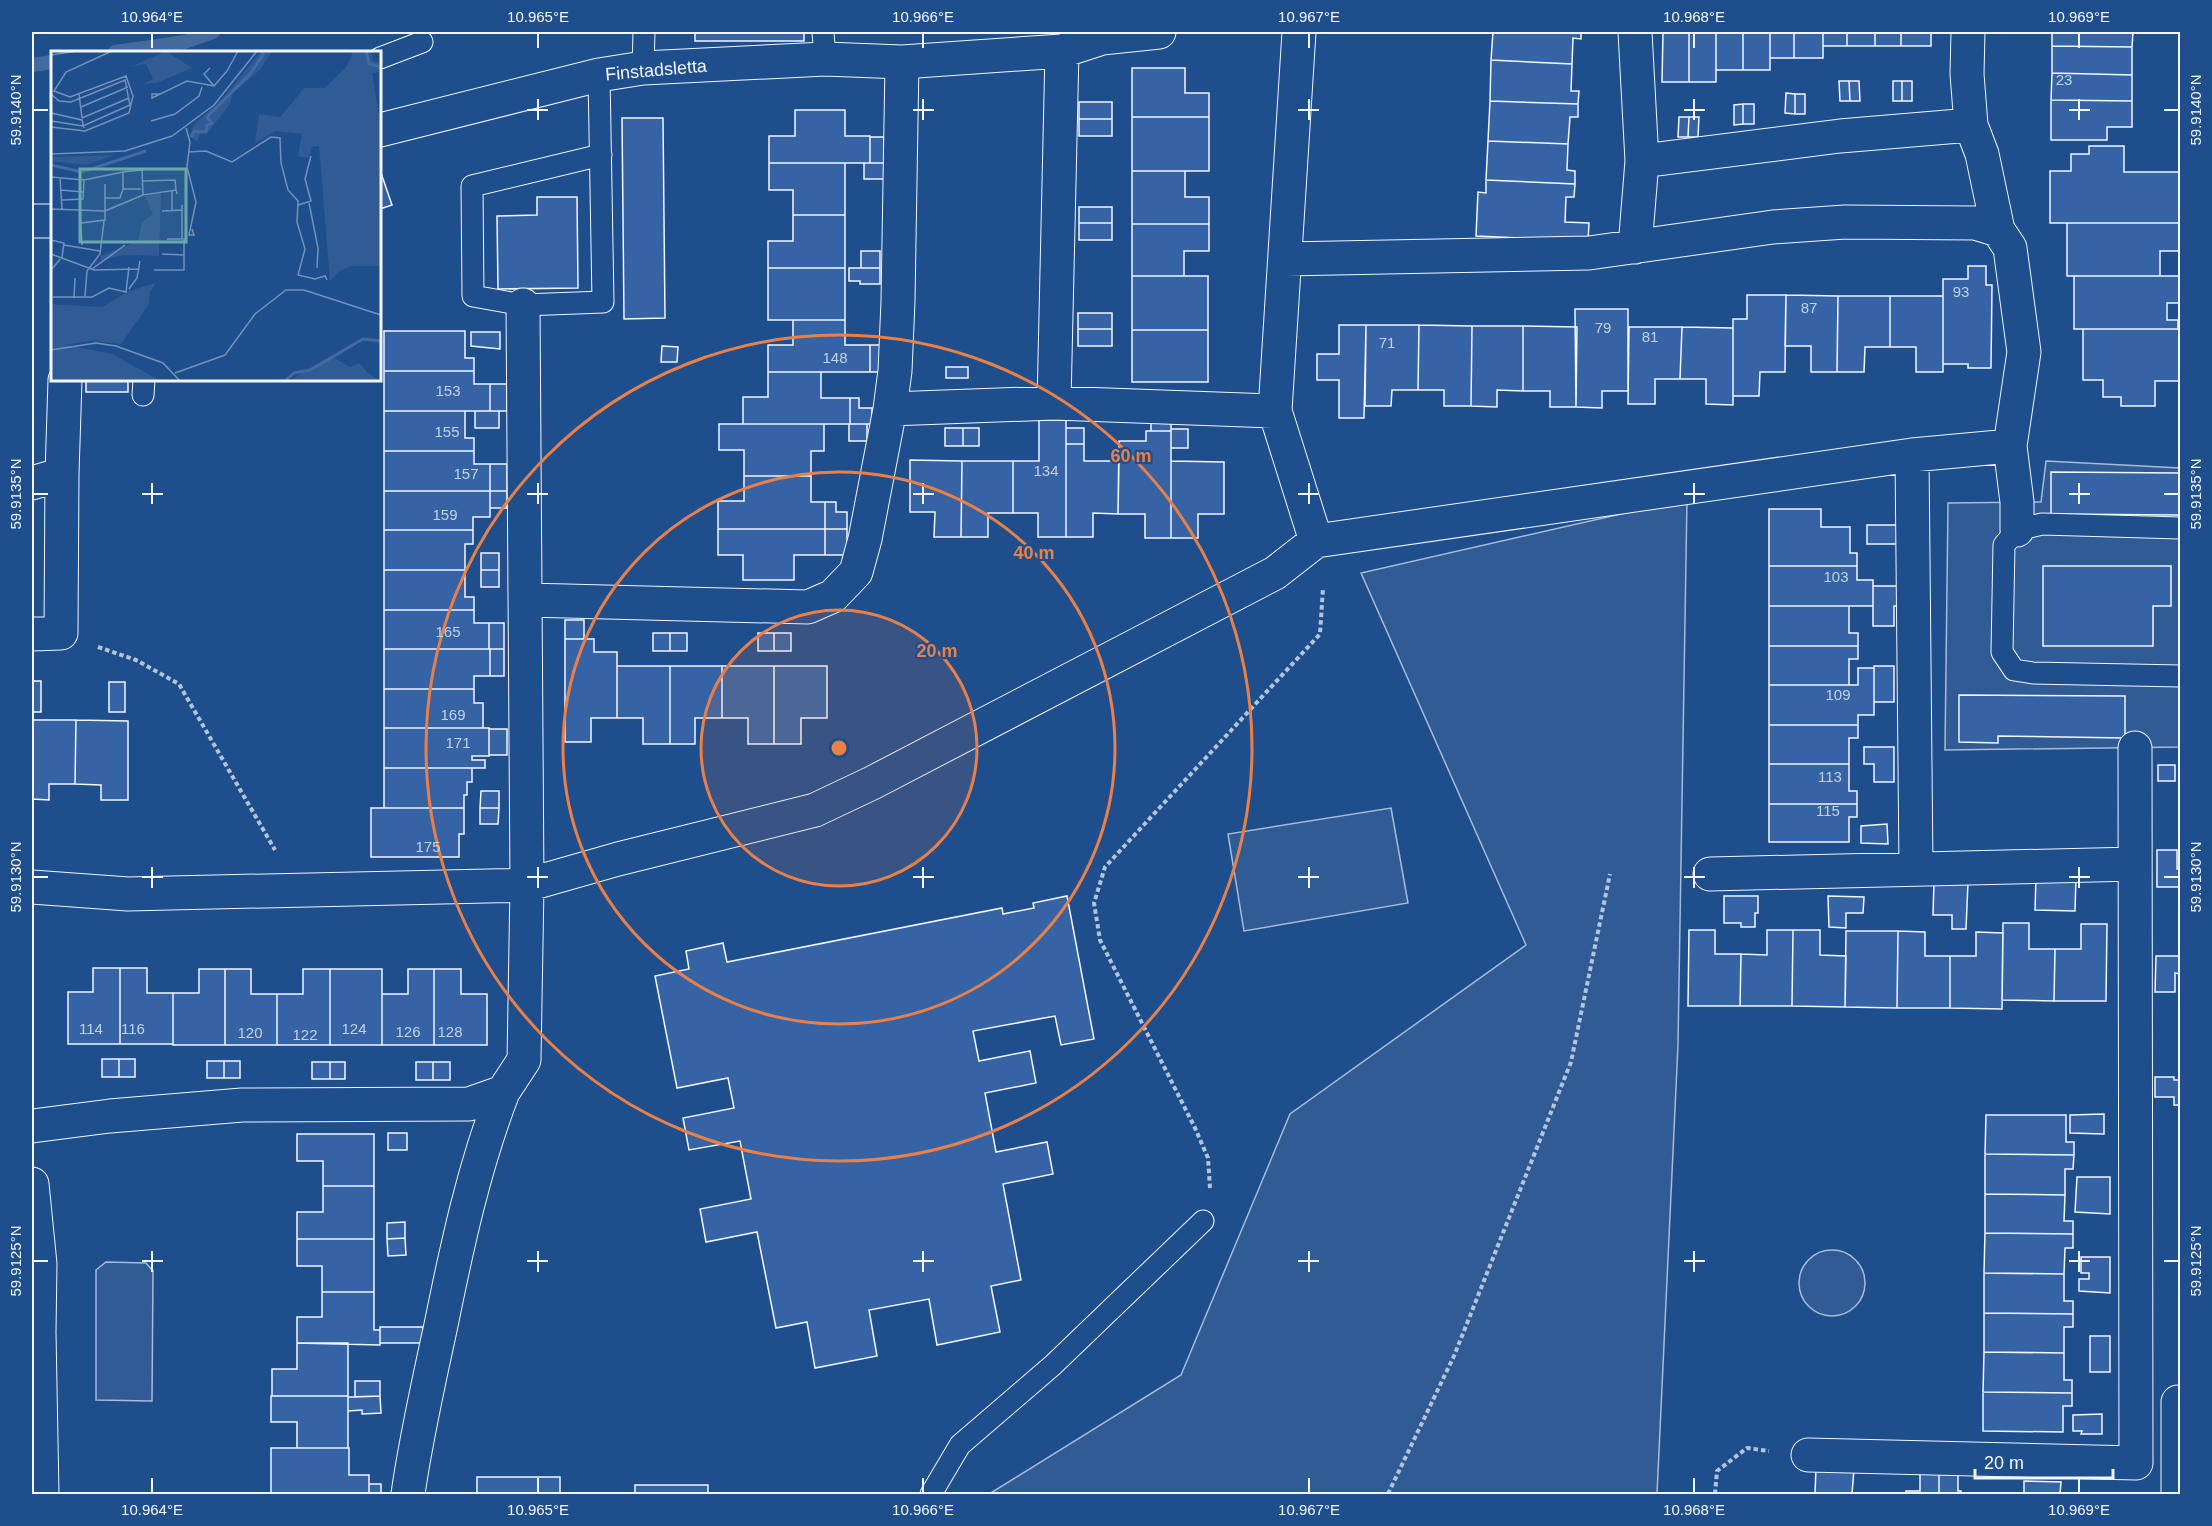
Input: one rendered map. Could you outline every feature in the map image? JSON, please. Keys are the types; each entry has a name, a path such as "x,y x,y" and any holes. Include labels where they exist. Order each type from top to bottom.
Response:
{"street":[{"name":"Finstadsletta","path":"381,130 599,75 824,45 902,62 1062,51 1102,38 1159,32"},
{"path":"1299,32 1275,411 1316,541"},
{"path":"1635,32 1642,161 1635,247"},
{"path":"1968,32 1967,74 1971,125 1982,154 1998,230 2010,248 2024,352 2010,446 2017,502 2017,530"},
{"path":"1054,403 1062,51"},
{"path":"527,600 808,607 833,596 856,572 865,539 895,371 902,62"},
{"path":"1642,161 1840,136 1971,125"},
{"path":"32,221 51,221"},
{"path":"1285,260 1589,253 1773,227 1845,222 1975,223 1998,230"},
{"path":"408,1494 414,1450 459,1239 486,1138 504,1092 524,1060 527,885 527,600 523,305"},
{"path":"46,634 47,479 65,381"},
{"path":"890,409 1054,403 1275,411"},
{"path":"32,887 128,894 527,885 618,859 814,810 872,783 1275,573 1316,541 1912,455 2010,446"},
{"path":"1912,455 1916,869"},
{"path":"1808,1455 2136,1463 2135,748"},
{"path":"1710,874 2135,864"},
{"path":"32,1126 110,1116 242,1105 469,1104 504,1092"},
{"path":"32,1184 40,1264 42,1494"},
{"path":"2136,1428 2179,1401"},
{"path":"2178,1494 2179,1401"}],"lane":[{"path":"643,68 644,32"},
{"path":"381,58 422,42"},
{"path":"599,75 601,155 603,302 523,305 473,296 472,186 601,155"},
{"path":"2181,528 2043,524 2017,530 2004,545 2002,652 2014,670 2033,673 2181,676"},
{"path":"931,1494 960,1444 1053,1365 1203,1221"}],"path":[{"path":"1203,1221 1210,1185 1208,1158 1100,940 1094,903 1105,867 1320,634 1323,586 1316,541"},
{"path":"46,634 136,660 178,684 298,890"},
{"path":"1388,1494 1454,1356 1571,1062 1610,874"},
{"path":"1715,1494 1717,1471 1747,1448 1808,1455"}],"shaded area":[{"path":"2046,461 2180,468 2180,747 1945,750 1948,503 2041,502"},
{"path":"1687,499 1678,1045 1657,1494 989,1494 1181,1375 1290,1114 1526,945 1361,573"},
{"path":"1391,808 1408,903 1244,931 1228,834"},
{"path":"1832,1250 1844,1253 1855,1260 1862,1271 1865,1283 1862,1295 1855,1306 1844,1313 1832,1316 1820,1313 1809,1306 1802,1295 1799,1283 1802,1271 1809,1260 1820,1253"},
{"path":"106,1262 146,1263 153,1271 152,1401 96,1400 96,1270"}],"building":[{"path":"695,32 804,32 804,41 695,41"},
{"path":"1493,32 1581,32 1581,39 1573,38 1572,64 1491,60"},
{"path":"1663,32 1689,32 1689,82 1662,82"},
{"path":"1689,32 1716,32 1716,82 1689,82"},
{"path":"1716,32 1743,32 1743,70 1716,70"},
{"path":"1743,32 1770,32 1770,70 1743,70"},
{"path":"1770,32 1794,32 1794,58 1770,58"},
{"path":"1794,32 1823,32 1823,58 1794,58"},
{"path":"1823,32 1847,32 1847,46 1823,46"},
{"path":"1847,32 1875,32 1875,46 1847,46"},
{"path":"1875,32 1901,32 1901,46 1875,46"},
{"path":"1901,32 1931,32 1931,46 1901,46"},
{"path":"2052,32 2133,32 2132,47 2052,46"},
{"path":"2052,46 2132,47 2132,75 2052,73"},
{"path":"1491,60 1572,64 1571,91 1579,91 1578,104 1490,101"},
{"path":"1132,68 1185,68 1185,93 1209,93 1209,117 1132,117"},
{"path":"2052,73 2132,75 2132,101 2051,100"},
{"path":"1839,81 1849,81 1850,101 1840,101"},
{"path":"1849,81 1859,81 1860,101 1850,101"},
{"path":"1893,81 1902,81 1902,101 1893,101"},
{"path":"1902,81 1912,81 1912,101 1902,101"},
{"path":"1786,93 1795,94 1795,114 1785,113"},
{"path":"1795,94 1805,94 1805,114 1795,114"},
{"path":"2051,100 2132,101 2132,127 2107,127 2107,140 2051,140"},
{"path":"1490,101 1578,104 1578,117 1570,117 1568,144 1488,141"},
{"path":"1079,102 1112,102 1112,119 1079,119"},
{"path":"1743,104 1754,104 1754,124 1743,124"},
{"path":"1743,104 1743,124 1734,125 1734,105"},
{"path":"795,110 845,110 845,136 870,136 870,163 769,163 769,136 795,136"},
{"path":"1132,117 1209,117 1209,171 1132,171"},
{"path":"1679,117 1689,117 1688,137 1678,137"},
{"path":"1689,117 1699,117 1698,137 1688,137"},
{"path":"622,118 663,118 665,318 624,319"},
{"path":"1079,119 1112,119 1112,136 1079,136"},
{"path":"870,137 884,137 884,163 870,163"},
{"path":"1488,141 1568,144 1567,170 1575,171 1575,184 1486,180"},
{"path":"2089,146 2124,146 2124,172 2180,172 2180,223 2050,223 2050,171 2071,171 2071,154 2089,154"},
{"path":"769,163 845,163 845,215 793,215 793,190 769,190"},
{"path":"864,163 884,163 884,179 864,179"},
{"path":"1132,171 1185,171 1185,197 1209,197 1209,224 1132,224"},
{"path":"381,173 392,205 381,209"},
{"path":"1486,180 1575,184 1574,197 1566,197 1565,222 1589,223 1588,241 1476,236 1478,192 1486,193"},
{"path":"537,197 577,197 578,288 498,289 497,216 537,215"},
{"path":"1079,207 1112,207 1112,223 1079,223"},
{"path":"793,215 845,215 845,268 768,268 768,241 793,241"},
{"path":"1079,223 1112,223 1112,240 1079,240"},
{"path":"2067,223 2180,223 2180,251 2160,251 2160,276 2067,276"},
{"path":"1132,224 1209,224 1209,251 1184,251 1184,276 1132,276"},
{"path":"861,251 880,251 880,268 861,268"},
{"path":"1968,266 1986,266 1986,285 1992,285 1991,368 1968,368 1968,364 1943,364 1943,279 1968,279"},
{"path":"768,268 845,268 845,320 768,320"},
{"path":"849,268 880,268 880,284 860,284 860,281 849,281"},
{"path":"1132,276 1208,276 1208,330 1132,330"},
{"path":"2074,276 2180,276 2180,303 2167,303 2167,320 2178,320 2178,329 2074,329"},
{"path":"1747,295 1786,295 1785,372 1760,372 1759,396 1733,396 1733,319 1747,319"},
{"path":"1786,295 1838,296 1837,372 1811,372 1811,346 1785,346"},
{"path":"1838,296 1890,296 1890,347 1865,347 1864,372 1837,372"},
{"path":"1890,296 1943,296 1943,372 1916,372 1916,347 1890,347"},
{"path":"1575,309 1628,309 1628,391 1602,391 1602,408 1576,407"},
{"path":"1078,313 1112,313 1112,329 1078,329"},
{"path":"793,320 845,320 845,345 870,345 870,372 768,372 768,345 793,345"},
{"path":"1339,325 1366,325 1364,418 1339,418 1339,380 1317,380 1317,354 1339,354"},
{"path":"1366,325 1419,325 1418,390 1392,390 1391,406 1365,406"},
{"path":"1419,325 1472,326 1471,406 1444,406 1444,390 1418,390"},
{"path":"1472,326 1523,326 1523,391 1497,390 1497,407 1471,406"},
{"path":"1523,326 1577,327 1576,407 1550,407 1550,391 1523,391"},
{"path":"1629,327 1682,327 1680,379 1655,379 1655,404 1628,404"},
{"path":"1682,327 1733,328 1733,405 1706,404 1706,379 1680,379"},
{"path":"1078,329 1112,329 1112,346 1078,346"},
{"path":"2083,329 2180,329 2180,381 2155,381 2155,406 2121,406 2121,397 2103,397 2103,380 2083,380"},
{"path":"1132,330 1208,330 1208,382 1132,382"},
{"path":"384,331 465,331 465,358 474,358 474,371 384,371"},
{"path":"33,332 33,383 32,383"},
{"path":"471,332 500,332 500,349 471,346"},
{"path":"870,345 880,345 880,372 870,372"},
{"path":"662,346 678,347 677,362 661,362"},
{"path":"946,367 968,367 968,378 946,378"},
{"path":"384,371 474,371 474,384 490,384 490,411 384,411"},
{"path":"768,372 821,372 821,398 850,398 850,424 743,424 743,397 768,397"},
{"path":"86,381 128,381 128,392 86,392"},
{"path":"490,384 507,384 507,411 490,411"},
{"path":"850,398 859,398 859,408 872,408 872,424 850,424"},
{"path":"384,411 465,411 465,438 474,438 474,451 384,451"},
{"path":"475,411 499,411 499,428 475,428"},
{"path":"1039,420 1066,420 1066,537 1038,537 1038,513 1013,513 1013,461 1039,461"},
{"path":"1151,420 1171,420 1171,431 1151,431"},
{"path":"719,424 824,424 824,451 811,451 811,476 744,476 744,450 719,450"},
{"path":"849,424 867,424 867,441 849,441"},
{"path":"945,428 963,428 963,446 945,446"},
{"path":"963,428 979,428 979,446 963,446"},
{"path":"1066,428 1084,428 1084,444 1066,444"},
{"path":"1171,429 1188,429 1188,448 1171,448"},
{"path":"1146,431 1171,431 1171,538 1145,538 1145,514 1118,514 1119,441 1146,441"},
{"path":"1066,444 1084,444 1084,461 1119,461 1118,514 1093,513 1093,537 1066,537"},
{"path":"384,451 474,451 474,464 490,464 490,491 384,491"},
{"path":"910,460 962,461 961,537 934,537 935,512 910,512"},
{"path":"962,461 1013,461 1013,513 988,513 988,537 961,537"},
{"path":"1171,461 1224,462 1224,514 1198,514 1198,538 1171,538"},
{"path":"490,464 507,464 507,491 490,491"},
{"path":"2051,472 2180,473 2180,515 2051,514"},
{"path":"744,476 811,476 811,502 825,502 825,529 718,529 718,501 744,501"},
{"path":"384,491 490,491 490,517 473,517 473,530 384,530"},
{"path":"490,491 507,491 507,508 490,508"},
{"path":"825,502 836,502 836,512 847,512 847,529 825,529"},
{"path":"1769,509 1821,509 1821,527 1850,527 1850,553 1857,553 1857,566 1769,566"},
{"path":"1867,525 1898,525 1898,544 1867,544"},
{"path":"718,529 825,529 825,555 794,555 794,580 743,580 743,555 718,555"},
{"path":"825,529 847,529 847,555 825,555"},
{"path":"384,530 473,530 473,544 465,544 465,570 384,570"},
{"path":"481,553 499,553 499,570 481,570"},
{"path":"1769,566 1857,566 1857,580 1873,580 1873,606 1769,606"},
{"path":"2043,566 2171,566 2171,606 2153,606 2153,646 2043,646"},
{"path":"384,570 465,570 465,597 474,597 474,610 384,610"},
{"path":"481,570 499,570 499,587 481,587"},
{"path":"1873,586 1903,586 1903,606 1894,606 1894,626 1873,626"},
{"path":"1769,606 1849,606 1849,633 1858,633 1858,646 1769,646"},
{"path":"384,610 474,610 474,623 489,623 489,649 384,649"},
{"path":"565,620 584,620 584,639 565,639"},
{"path":"489,623 504,623 504,649 489,649"},
{"path":"653,633 670,633 670,651 653,651"},
{"path":"670,633 687,633 687,651 670,651"},
{"path":"758,633 774,633 774,651 758,651"},
{"path":"774,633 791,633 791,651 774,651"},
{"path":"565,639 594,639 594,652 617,652 617,718 591,718 591,742 565,742"},
{"path":"1769,646 1858,646 1858,659 1849,659 1849,685 1769,685"},
{"path":"384,649 490,649 490,676 474,676 474,689 384,689"},
{"path":"490,649 504,649 504,676 490,676"},
{"path":"617,666 670,666 670,744 643,744 643,718 617,718"},
{"path":"670,666 722,666 722,718 695,718 695,744 670,744"},
{"path":"722,666 774,666 774,744 748,744 748,718 722,718"},
{"path":"774,666 827,666 827,718 801,718 801,744 774,744"},
{"path":"1874,666 1894,666 1894,702 1874,702"},
{"path":"1858,668 1874,668 1874,715 1858,715 1858,725 1769,725 1769,685 1858,685"},
{"path":"32,681 41,681 41,712 32,712"},
{"path":"109,682 125,682 125,712 109,712"},
{"path":"384,689 474,689 474,703 483,703 483,728 384,728"},
{"path":"1959,695 2125,696 2125,738 1998,736 1998,743 1959,742"},
{"path":"32,720 76,720 75,784 49,784 49,800 32,799"},
{"path":"76,720 128,721 128,800 101,800 101,785 75,784"},
{"path":"1769,725 1858,725 1858,738 1849,738 1849,764 1769,764"},
{"path":"384,728 489,728 489,756 472,756 472,760 485,760 485,768 384,768"},
{"path":"489,729 507,729 507,755 489,755"},
{"path":"1864,747 1894,747 1894,782 1874,782 1874,764 1864,764"},
{"path":"1769,764 1849,764 1849,791 1857,791 1857,804 1769,804"},
{"path":"2158,765 2175,765 2175,781 2158,781"},
{"path":"384,768 472,768 472,782 467,782 464,808 384,808"},
{"path":"481,791 499,791 499,808 480,808"},
{"path":"1769,804 1857,804 1857,817 1849,817 1849,842 1769,842"},
{"path":"371,808 464,808 464,834 459,834 459,857 371,857"},
{"path":"480,808 499,808 498,824 480,824"},
{"path":"1887,824 1888,844 1861,843 1861,826"},
{"path":"2157,850 2177,850 2180,887 2157,887"},
{"path":"2036,877 2076,878 2075,911 2035,910"},
{"path":"1934,881 1968,882 1966,929 1952,929 1952,915 1933,915"},
{"path":"1067,896 1094,1039 1061,1045 1055,1016 973,1031 979,1061 1030,1051 1036,1083 985,1093 996,1152 1047,1142 1053,1174 1003,1184 1021,1280 991,1286 1000,1332 937,1345 929,1299 869,1310 877,1356 815,1368 807,1322 776,1328 757,1232 706,1242 700,1209 751,1199 740,1141 689,1150 683,1118 734,1108 728,1078 677,1088 655,976 689,969 686,951 723,943 727,962 1002,908 1003,914 1034,908 1033,903"},
{"path":"1724,896 1758,896 1755,927 1741,927 1741,923 1724,923"},
{"path":"1828,896 1864,897 1863,913 1846,913 1846,928 1829,927"},
{"path":"2003,923 2029,923 2029,949 2055,949 2054,1001 2002,1000"},
{"path":"2081,924 2107,924 2106,1001 2054,1001 2055,949 2081,949"},
{"path":"1689,930 1715,930 1715,954 1741,954 1740,1006 1688,1006"},
{"path":"1767,930 1793,930 1792,1006 1740,1006 1741,954 1767,955"},
{"path":"1793,930 1820,930 1820,955 1846,956 1845,1007 1792,1006"},
{"path":"1846,931 1898,931 1897,1008 1845,1007"},
{"path":"1898,931 1925,932 1925,956 1950,956 1950,1008 1897,1008"},
{"path":"1976,932 2003,933 2002,1009 1950,1008 1950,956 1976,956"},
{"path":"2156,956 2180,956 2180,974 2175,973 2175,992 2155,992"},
{"path":"93,968 120,968 120,1044 68,1044 68,992 93,992"},
{"path":"120,968 147,968 147,993 173,993 173,1044 120,1044"},
{"path":"199,969 225,969 225,1045 173,1045 173,993 199,993"},
{"path":"225,969 251,969 251,994 277,994 277,1045 225,1045"},
{"path":"303,969 330,969 330,1045 277,1045 277,994 303,994"},
{"path":"330,969 382,969 382,1045 330,1045"},
{"path":"408,969 434,969 434,1045 382,1045 382,994 408,994"},
{"path":"434,969 461,969 461,994 487,994 487,1045 434,1045"},
{"path":"102,1059 119,1059 119,1077 102,1077"},
{"path":"119,1059 135,1059 135,1077 119,1077"},
{"path":"207,1061 224,1061 224,1078 207,1078"},
{"path":"224,1061 240,1061 240,1078 224,1078"},
{"path":"312,1062 330,1062 330,1079 312,1079"},
{"path":"330,1062 345,1062 345,1079 330,1079"},
{"path":"416,1062 433,1062 433,1080 416,1080"},
{"path":"433,1062 450,1062 450,1080 433,1080"},
{"path":"2155,1077 2174,1077 2174,1080 2180,1080 2180,1105 2174,1105 2174,1097 2155,1097"},
{"path":"2104,1114 2104,1134 2070,1133 2070,1115"},
{"path":"1986,1115 2066,1115 2066,1142 2074,1142 2074,1155 1985,1154"},
{"path":"388,1133 407,1133 407,1150 388,1150"},
{"path":"297,1134 374,1134 374,1186 323,1186 323,1161 297,1161"},
{"path":"1985,1154 2074,1155 2073,1169 2065,1169 2065,1195 1985,1194"},
{"path":"2077,1177 2110,1177 2110,1214 2075,1212"},
{"path":"323,1186 374,1186 374,1239 297,1239 297,1212 323,1212"},
{"path":"1985,1194 2065,1195 2064,1221 2073,1221 2073,1234 1985,1233"},
{"path":"405,1222 405,1238 387,1239 387,1223"},
{"path":"1985,1233 2073,1234 2073,1248 2065,1248 2064,1274 1984,1273"},
{"path":"405,1238 406,1255 388,1256 387,1239"},
{"path":"297,1239 374,1239 374,1292 322,1292 322,1266 297,1266"},
{"path":"2081,1257 2110,1257 2110,1293 2079,1291 2079,1279 2089,1279 2089,1273 2081,1273"},
{"path":"1984,1273 2064,1274 2064,1301 2073,1301 2073,1314 1984,1313"},
{"path":"322,1292 374,1292 374,1330 380,1330 380,1345 297,1343 297,1317 322,1317"},
{"path":"1984,1313 2073,1314 2073,1327 2064,1327 2064,1353 1984,1352"},
{"path":"380,1327 423,1327 423,1343 380,1343"},
{"path":"2090,1336 2110,1336 2110,1372 2090,1372"},
{"path":"297,1343 348,1343 348,1396 272,1396 272,1369 297,1369"},
{"path":"1984,1352 2064,1353 2064,1380 2072,1380 2072,1393 1983,1392"},
{"path":"355,1381 380,1381 380,1396 355,1397"},
{"path":"1983,1392 2072,1393 2072,1406 2063,1406 2063,1432 1983,1431"},
{"path":"271,1396 348,1396 348,1448 297,1448 297,1422 271,1422"},
{"path":"380,1396 381,1413 362,1414 362,1410 348,1411 348,1397"},
{"path":"2102,1414 2102,1434 2081,1434 2082,1431 2073,1431 2073,1415"},
{"path":"271,1448 349,1448 349,1475 369,1475 369,1494 271,1494"},
{"path":"1816,1468 1854,1469 1852,1494 1815,1494"},
{"path":"1920,1474 1939,1474 1939,1494 1906,1494 1906,1491 1920,1491"},
{"path":"1939,1474 1958,1474 1958,1491 1961,1491 1961,1494 1939,1494"},
{"path":"477,1477 560,1477 560,1494 477,1494"},
{"path":"2024,1481 2061,1482 2060,1494 2024,1494"},
{"path":"369,1484 381,1484 381,1494 369,1494"},
{"path":"635,1485 708,1485 708,1494 635,1494"}],"waterway":[{"path":"122,51 185,42 213,32"},
{"path":"32,65 51,62"}]}
